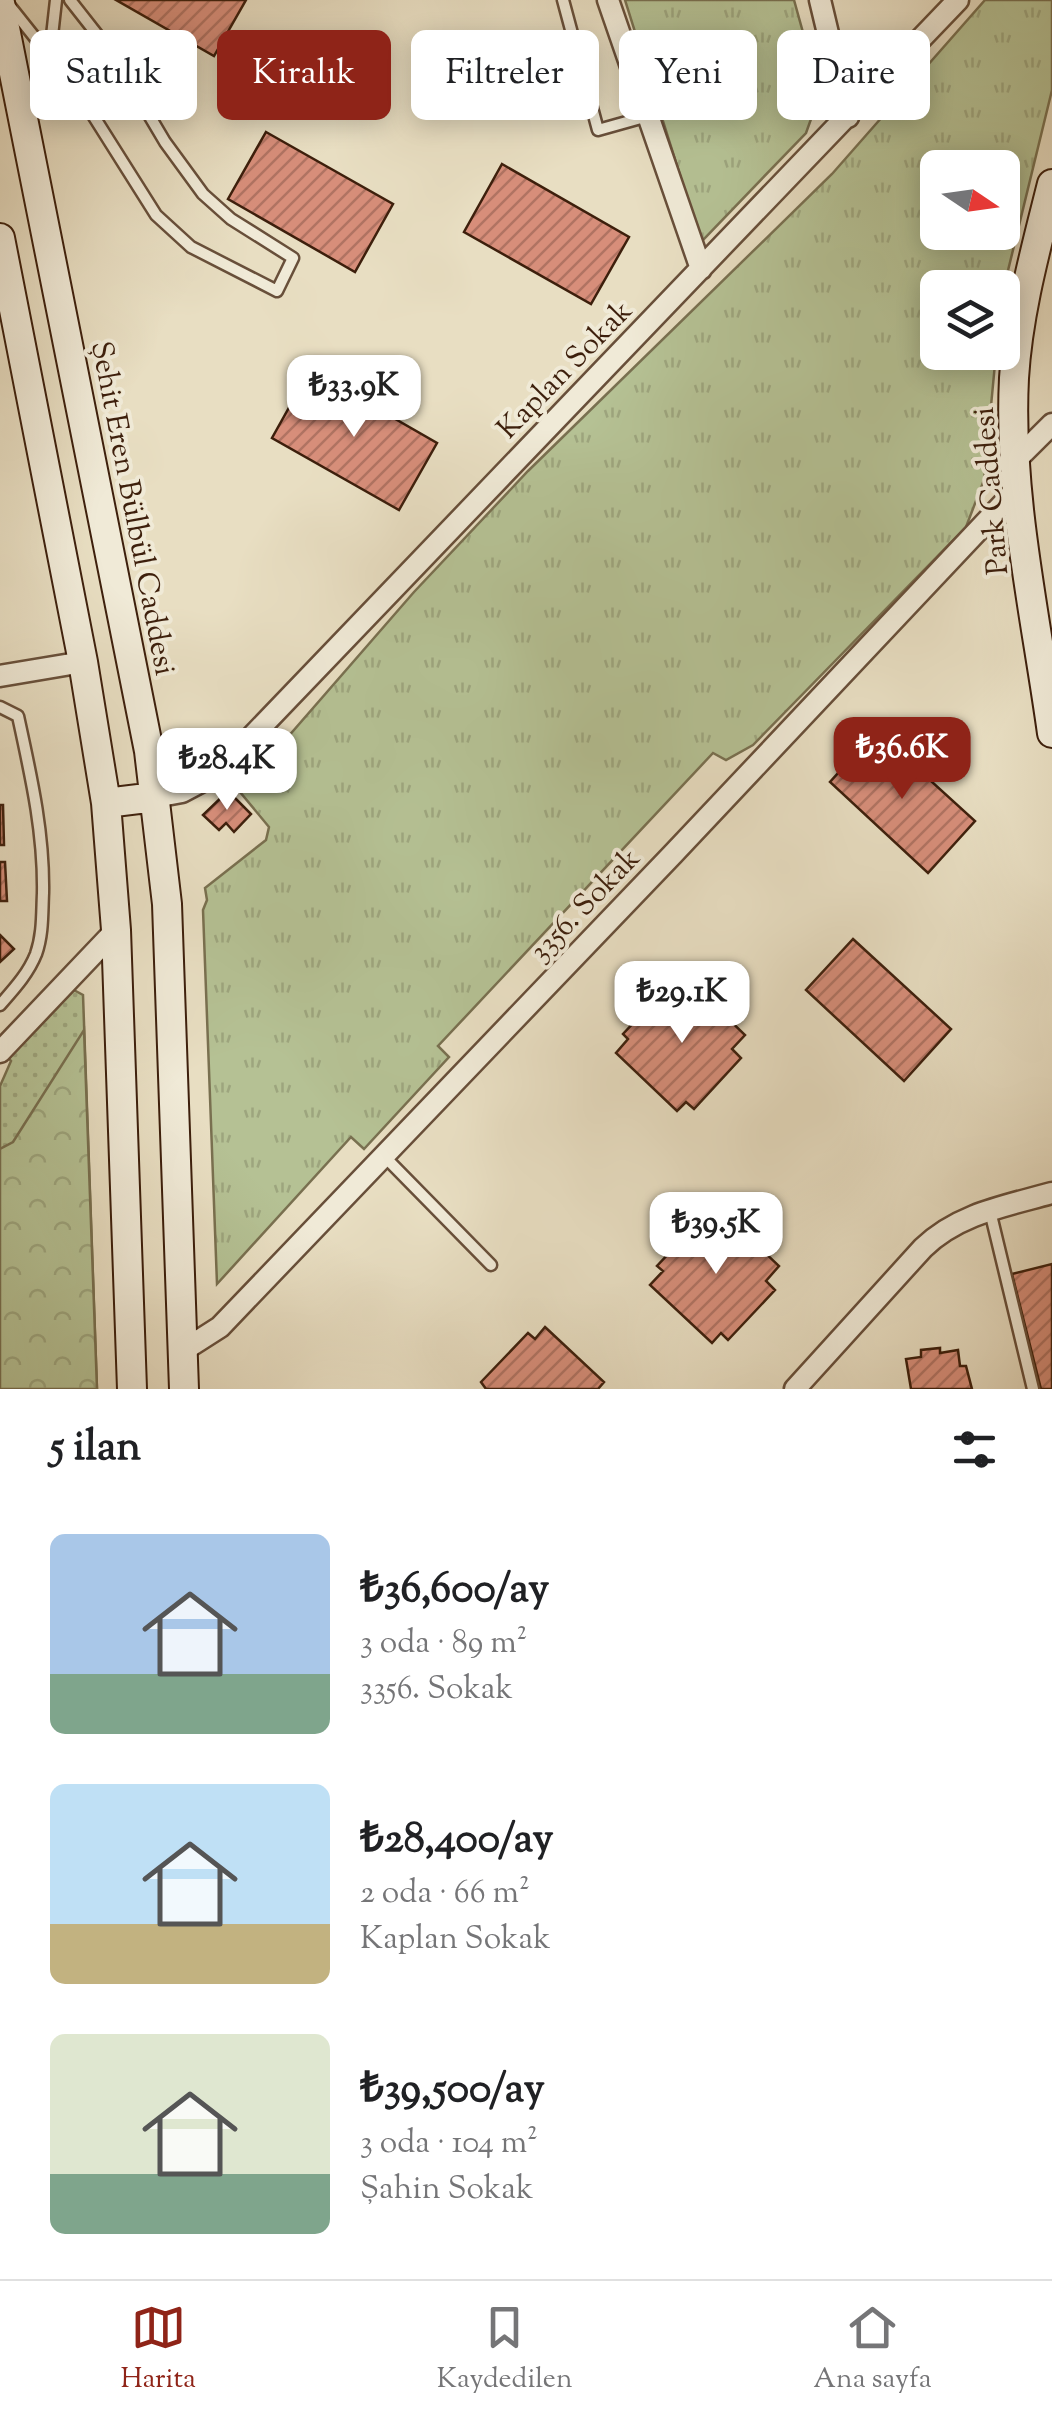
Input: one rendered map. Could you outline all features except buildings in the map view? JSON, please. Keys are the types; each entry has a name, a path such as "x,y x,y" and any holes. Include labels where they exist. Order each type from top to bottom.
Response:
{"main road":[{"name":"Şehit Eren Bülbül Caddesi","path":"2,2 155,796 167,904 184,1389"},
{"name":"Park Caddesi","path":"1052,184 1027,284 1014,377 1016,474 1052,734"},
{"path":"1,249 83,662 106,803 116,930 132,1389"},
{"path":"106,803 155,796"}],"street":[{"path":"608,0 619,32"},
{"path":"820,0 827,30"},
{"name":"Kaplan Sokak","path":"930,30 958,0"},
{"path":"649,120 701,269"},
{"name":"Kaplan Sokak","path":"155,796 182,792 216,774 845,120"},
{"name":"3356. Sokak","path":"184,1350 220,1327 384,1156 1016,474 1052,424"},
{"path":"0,676 83,662"},
{"path":"0,1052 116,930"},
{"path":"795,1389 934,1238 962,1219 1052,1193"}],"lane":[{"path":"53,30 56,0"},
{"path":"70,0 94,30"},
{"path":"563,0 598,130 634,120"},
{"path":"2,2 30,32"},
{"path":"96,120 156,214 192,247 276,291 293,258 231,219 202,194 152,120"},
{"path":"0,707 18,716 41,819 43,876 42,929 35,956 22,980 0,1004"},
{"path":"384,1156 492,1264"},
{"path":"990,1211 1033,1389"}],"green space":[{"path":"625,0 794,0 802,30 777,30 777,120 811,120 806,133 701,242 663,120 757,120 757,30 634,30"},
{"path":"985,0 1052,0 1052,90 1020,221 1020,150 920,150 920,250 1013,250 1008,270 920,270 920,370 994,370 984,480 966,527 753,745 726,760 713,753 438,1046 449,1057 364,1149 351,1137 217,1284 203,910 207,900 205,888 266,840 269,827 240,792 414,592 528,471 832,174 879,120 930,120 930,63"},
{"path":"72,989 83,995 97,1389 0,1389 0,1086 11,1061 6,1055"},
{"path":"84,1030 97,1389 0,1389 0,1149 13,1142"}]}
